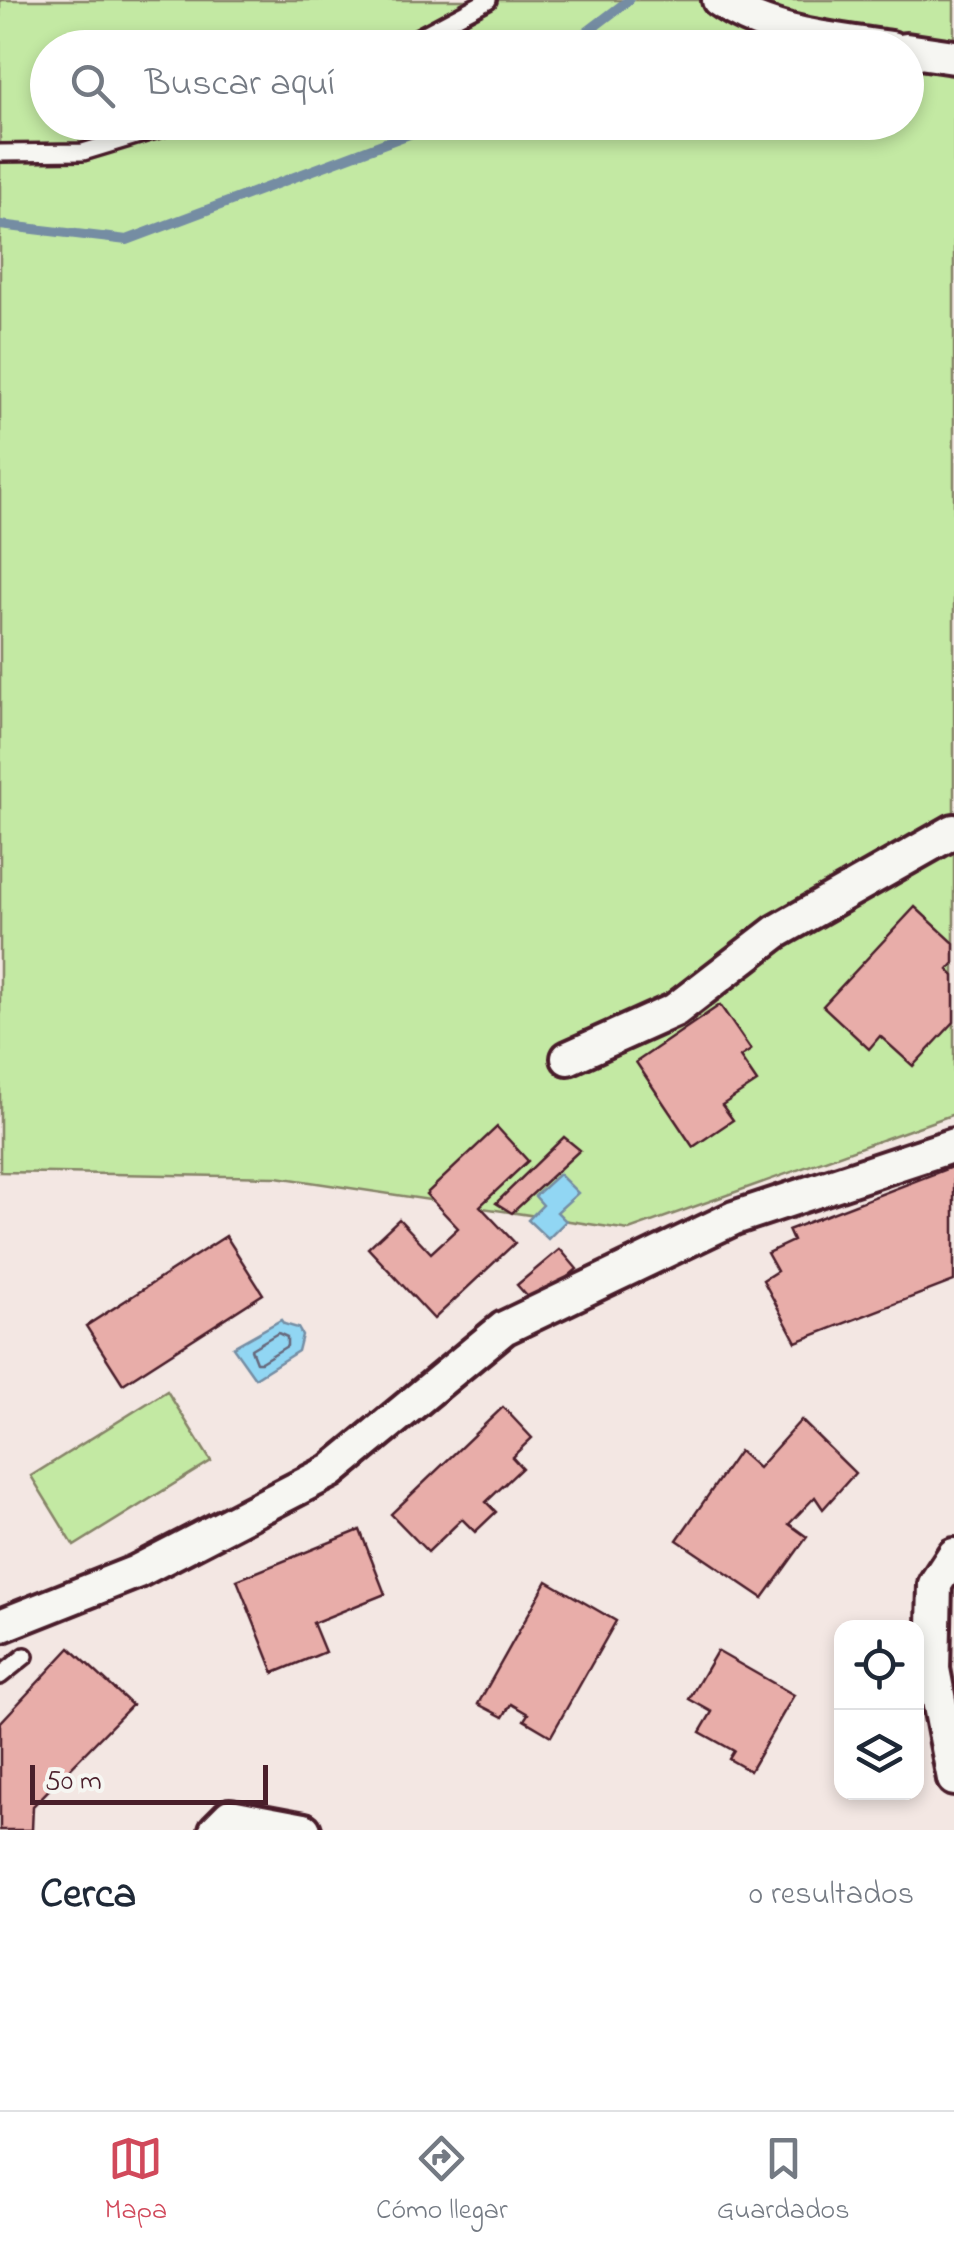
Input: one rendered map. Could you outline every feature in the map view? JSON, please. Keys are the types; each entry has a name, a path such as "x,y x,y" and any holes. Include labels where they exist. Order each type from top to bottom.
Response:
{"street":[{"path":"718,0 745,18 787,30"},
{"path":"924,53 954,57"},
{"path":"568,1058 674,1010 776,932 954,831"},
{"path":"0,1626 136,1572 331,1471 504,1328 734,1218 954,1145"},
{"path":"954,1555 935,1584 933,1669 954,1778"},
{"path":"216,1830 230,1816 304,1830"}],"lane":[{"path":"432,30 488,0"},
{"path":"0,153 83,152 123,140"},
{"path":"0,1676 25,1656"}],"green space":[{"path":"0,0 954,0 954,1114 629,1230 277,1177 0,1172"},
{"path":"167,1391 211,1461 74,1546 31,1476"}],"water":[{"path":"559,1174 578,1193 557,1212 566,1221 548,1239 528,1220 543,1205 535,1196"},
{"path":"281,1320 298,1328 302,1335 298,1351 255,1378 233,1347"}],"building":[{"path":"915,907 954,943 954,963 948,970 954,976 954,1022 913,1066 880,1036 869,1049 823,1006"},
{"path":"720,1005 751,1050 740,1057 757,1082 722,1105 733,1120 693,1147 636,1062"},
{"path":"497,1127 528,1161 480,1206 515,1243 434,1319 368,1248 399,1219 431,1253 458,1228 426,1194"},
{"path":"564,1137 580,1150 512,1213 496,1203"},
{"path":"954,1166 954,1281 796,1342 763,1280 777,1271 767,1253 793,1241 788,1230"},
{"path":"226,1236 263,1294 123,1384 86,1326"},
{"path":"560,1249 577,1269 535,1305 517,1285"},
{"path":"503,1407 532,1438 512,1457 522,1468 486,1502 496,1512 475,1532 462,1519 428,1552 391,1514"},
{"path":"801,1420 855,1473 823,1509 815,1497 789,1524 807,1537 763,1598 677,1540 739,1451 758,1468"},
{"path":"360,1530 385,1594 313,1623 325,1652 274,1673 237,1580"},
{"path":"547,1581 616,1621 551,1736 524,1720 528,1714 511,1704 503,1717 478,1704"},
{"path":"70,1648 132,1705 33,1806 32,1830 0,1830 0,1723"},
{"path":"717,1651 794,1695 750,1771 729,1759 734,1751 700,1732 712,1712 689,1699"}],"waterway":[{"path":"590,30 629,0"},
{"path":"0,225 127,240 393,140"}]}
